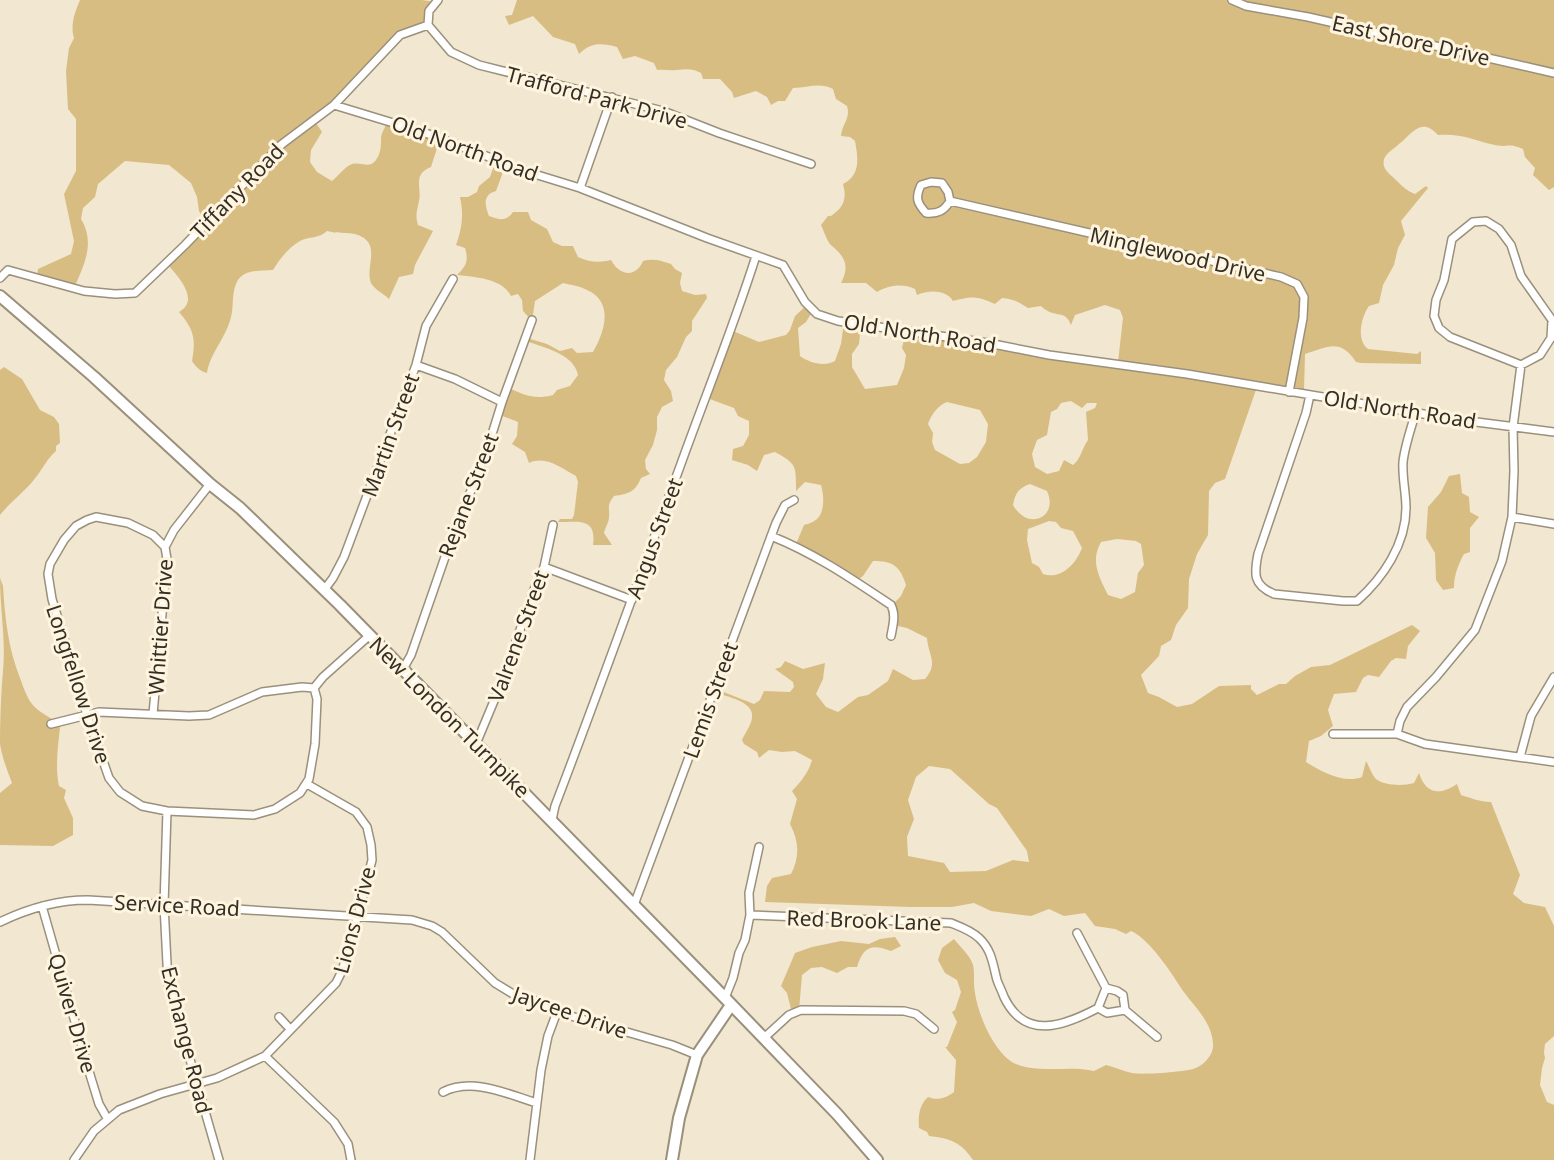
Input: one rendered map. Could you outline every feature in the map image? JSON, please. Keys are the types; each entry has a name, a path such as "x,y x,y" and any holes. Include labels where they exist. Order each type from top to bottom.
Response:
{"main road":[{"name":"New London Turnpike","path":"0,296 102,384 210,484 240,508 370,635 764,1038 837,1114 877,1160"},
{"path":"672,1160 679,1118 697,1055 721,1023 728,1001"}],"street":[{"path":"428,25 429,11 438,0"},
{"name":"East Shore Drive","path":"1232,0 1246,6 1308,17 1554,73"},
{"name":"Trafford Park Drive","path":"428,25 451,52 479,65 663,111 719,133 811,164"},
{"name":"Tiffany Road","path":"0,278 8,270 84,291 135,293 185,245 282,144 334,105 399,35 428,25"},
{"path":"580,188 612,97"},
{"name":"Old North Road","path":"334,105 389,120 531,173 580,188 783,265 805,302 817,314 838,321 1554,432"},
{"path":"931,182 942,183 948,192 950,201 946,208 936,214 926,213 919,205 916,195 921,185 931,182"},
{"name":"Minglewood Drive","path":"950,201 1281,278 1297,284 1304,297 1303,318 1289,392"},
{"path":"1473,222 1486,222 1499,229 1511,245 1521,276 1552,320 1551,338 1540,355 1521,365 1450,337 1438,328 1434,316 1436,300 1444,280 1452,239 1473,222"},
{"name":"Angus Street","path":"552,820 555,806 589,720 736,318 756,256"},
{"name":"Martin Street","path":"324,590 344,557 416,365 426,326 453,279"},
{"name":"Rejane Street","path":"402,669 411,655 532,320"},
{"path":"416,365 455,379 502,402"},
{"path":"1397,734 1407,707 1436,677 1480,621 1502,561 1512,517 1514,427 1521,365"},
{"path":"1310,395 1255,568 1257,581 1264,590 1274,594 1343,602 1357,601 1378,579 1390,563 1402,531 1406,510 1403,464 1416,412"},
{"name":"Whittier Drive","path":"153,714 167,559 165,547 174,530 210,484"},
{"name":"Lemis Street","path":"634,905 771,536 785,505 794,500"},
{"path":"1512,517 1554,524"},
{"name":"Longfellow Drive","path":"165,547 153,535 128,523 96,518 76,526 64,540 50,564 48,585 87,715 109,778 120,792 142,806 167,811 255,815 275,809 300,793 307,784"},
{"name":"Valrene Street","path":"476,744 504,677 544,567 553,525"},
{"path":"771,536 797,546 820,559 891,605 894,611 891,636"},
{"path":"544,567 632,600"},
{"path":"307,784 315,744 317,699 315,688 323,677 370,635"},
{"path":"1520,757 1531,716 1554,677"},
{"path":"51,724 108,712 209,715 262,692 302,687 315,688"},
{"path":"1333,734 1397,734 1425,744 1554,762"},
{"name":"Lions Drive","path":"74,1160 93,1131 119,1110 145,1099 217,1078 265,1056 336,983 342,971 372,860 366,827 356,812 307,784"},
{"name":"Exchange Road","path":"167,811 164,905 168,983 219,1160"},
{"path":"728,1001 750,915 749,893 759,847"},
{"name":"Service Road","path":"0,922 26,910 61,901 81,900 357,917"},
{"name":"Quiver Drive","path":"42,906 94,1087 107,1118"},
{"name":"Red Brook Lane","path":"750,915 951,923 965,928 979,938 989,951 995,966 997,981 1010,1008 1022,1020 1038,1026 1056,1026 1098,1008 1107,1013 1125,1010"},
{"name":"Jaycee Drive","path":"357,917 412,920 432,926 450,938 495,983 513,994 536,1001 557,1012 672,1045 697,1055"},
{"path":"1077,933 1106,988 1123,995 1125,1010 1157,1037"},
{"path":"1098,1008 1106,988"},
{"path":"764,1038 789,1015 801,1010 904,1011 916,1014 934,1029"},
{"path":"531,1160 548,1036 557,1012"},
{"path":"279,1017 290,1029"},
{"path":"265,1056 334,1122 348,1144 351,1160"},
{"path":"443,1092 456,1086 473,1085 537,1103"}],"shaded area":[{"path":"80,0 422,0 435,2 428,25 399,35 336,103 314,120 322,132 311,150 310,162 317,172 332,181 350,165 373,163 379,155 381,136 388,120 440,139 431,167 425,170 419,182 417,222 418,225 433,231 415,265 413,274 399,277 389,299 371,283 369,272 371,248 364,238 355,234 327,231 300,241 285,254 273,270 249,272 238,280 234,289 229,325 211,359 207,373 192,361 193,335 179,312 188,301 188,294 167,264 205,223 199,211 197,197 191,183 169,165 125,161 98,184 95,197 83,208 81,219 88,244 85,261 75,286 37,277 38,269 71,254 74,241 64,194 76,171 76,119 68,109 66,71 69,48 74,38 74,19"},
{"path":"517,0 1554,0 1554,187 1549,190 1533,175 1535,168 1525,157 1523,149 1460,136 1438,135 1427,127 1417,129 1388,153 1384,159 1384,166 1405,188 1415,194 1426,186 1428,188 1401,221 1405,235 1398,248 1394,265 1383,285 1379,303 1369,306 1366,311 1361,334 1364,345 1368,349 1417,354 1421,351 1421,364 1356,362 1345,350 1333,346 1305,354 1304,391 1258,384 1225,479 1215,483 1209,491 1208,535 1197,554 1189,579 1188,608 1176,625 1171,640 1161,646 1159,656 1141,675 1148,693 1177,707 1192,704 1219,686 1251,685 1251,689 1257,695 1279,684 1286,684 1311,667 1330,665 1412,625 1420,631 1408,646 1406,659 1396,658 1391,661 1379,677 1368,675 1363,678 1356,692 1334,694 1328,710 1333,726 1321,736 1309,741 1306,762 1326,773 1341,778 1355,779 1362,777 1366,761 1376,779 1384,783 1400,785 1414,783 1419,773 1429,789 1439,791 1457,784 1461,795 1491,802 1520,875 1513,894 1524,903 1545,907 1554,926 1554,1036 1545,1044 1540,1085 1547,1102 1554,1105 1554,1160 973,1160 955,1142 929,1136 927,1132 919,1128 920,1111 928,1097 942,1098 954,1092 956,1060 945,1047 947,1047 957,1022 952,1012 955,1010 961,992 957,980 945,973 938,960 942,948 954,939 972,961 974,990 984,1023 1001,1052 1016,1064 1045,1069 1094,1071 1106,1065 1137,1074 1183,1071 1196,1068 1208,1058 1213,1048 1212,1035 1200,1013 1164,963 1144,940 1131,931 1126,934 1115,929 1095,926 1085,913 1064,916 1049,909 1031,916 991,911 974,903 952,907 911,907 765,902 767,886 772,878 791,874 794,868 797,849 790,824 797,799 792,791 804,777 812,760 795,751 769,750 759,758 757,752 744,744 742,740 751,723 749,707 715,692 716,689 754,704 760,700 764,691 790,692 794,687 793,682 775,669 781,667 785,661 803,669 825,663 823,679 816,694 826,707 838,712 858,697 868,695 888,681 893,669 913,680 925,679 931,668 932,659 927,638 907,628 889,624 891,606 901,596 906,585 898,569 886,562 873,561 863,576 856,581 796,544 804,525 820,516 823,508 821,485 805,482 796,491 794,467 775,452 764,455 757,471 748,465 732,460 733,449 743,446 749,435 749,421 738,416 734,408 707,398 733,331 759,342 786,335 795,316 808,304 812,312 806,322 798,328 800,356 817,363 826,364 835,361 841,344 844,322 861,324 859,344 852,354 852,367 865,389 897,385 904,368 906,355 902,348 906,331 1118,362 1123,318 1120,310 1105,305 1075,315 1071,325 1065,316 1049,312 1041,306 1028,308 1006,298 1002,298 995,304 974,298 953,301 946,294 936,292 917,295 915,289 901,285 891,286 877,292 866,283 841,283 846,267 845,262 829,242 821,225 828,216 842,206 845,194 843,184 853,176 857,160 855,141 850,137 841,136 848,114 847,106 836,99 833,89 818,86 793,88 785,101 778,101 771,105 767,97 756,91 734,98 732,92 720,79 703,79 701,73 686,69 657,70 654,63 635,56 623,59 617,47 596,44 579,54 575,44 553,37 533,16 509,25 505,16 512,15","holes":["1071,401 1082,408 1087,403 1097,403 1095,408 1086,412 1088,440 1078,460 1073,465 1064,460 1059,471 1047,474 1035,467 1032,454 1037,440 1047,435 1051,412 1061,403","947,402 980,410 988,424 986,442 977,457 969,463 960,464 935,450 932,442 933,433 928,424 941,405","1030,484 1047,491 1050,500 1049,508 1040,518 1026,518 1013,505 1016,494","1049,521 1056,522 1061,528 1073,531 1082,548 1076,560 1062,573 1043,574 1039,567 1032,563 1027,540 1028,529","1117,539 1136,541 1141,544 1144,565 1138,573 1135,592 1121,599 1108,595 1097,569 1098,549 1101,542","929,766 950,769 989,804 997,808 1027,851 1029,862 1013,860 986,871 950,872 944,863 908,856 907,837 914,819 908,800 916,777"]},
{"path":"496,160 506,164 496,191 487,198 489,216 502,219 513,212 528,212 531,220 547,229 553,242 562,246 573,246 578,257 594,262 611,260 618,269 627,273 636,271 643,261 647,260 671,264 682,273 680,283 682,291 695,295 706,294 707,298 692,321 692,331 686,337 677,357 666,370 664,380 671,391 673,401 662,407 657,417 657,430 653,445 645,460 646,469 650,474 641,478 631,492 614,496 610,502 609,519 604,533 612,545 593,545 592,530 589,525 579,522 558,522 560,519 572,519 574,515 578,482 576,476 547,461 529,463 525,452 512,444 517,436 518,422 500,415 509,388 525,395 541,397 553,395 557,390 570,386 578,375 571,362 550,349 526,341 527,338 560,351 572,348 577,353 593,352 601,335 605,318 601,302 596,295 584,289 563,283 535,301 532,321 523,311 522,300 518,294 511,296 501,285 494,282 457,275 467,260 465,248 456,245 462,221 460,197 468,197 477,192 479,186 490,177"},
{"path":"4,367 22,379 40,410 54,417 59,424 60,443 32,482 0,515 0,370"},
{"path":"1460,474 1462,493 1469,497 1470,512 1479,517 1470,528 1470,552 1464,554 1460,562 1454,588 1443,590 1436,580 1435,553 1426,538 1428,507 1441,492 1449,476"},
{"path":"0,578 10,644 25,691 35,708 60,727 57,757 58,779 59,786 66,790 64,798 73,818 73,835 53,846 0,845 0,793 12,783 0,744 4,648"},
{"path":"895,937 901,946 891,951 878,947 869,948 862,955 857,967 848,967 837,973 822,967 811,968 802,975 799,1010 792,1013 787,993 781,986 795,953 841,941 869,944 880,939"}]}
